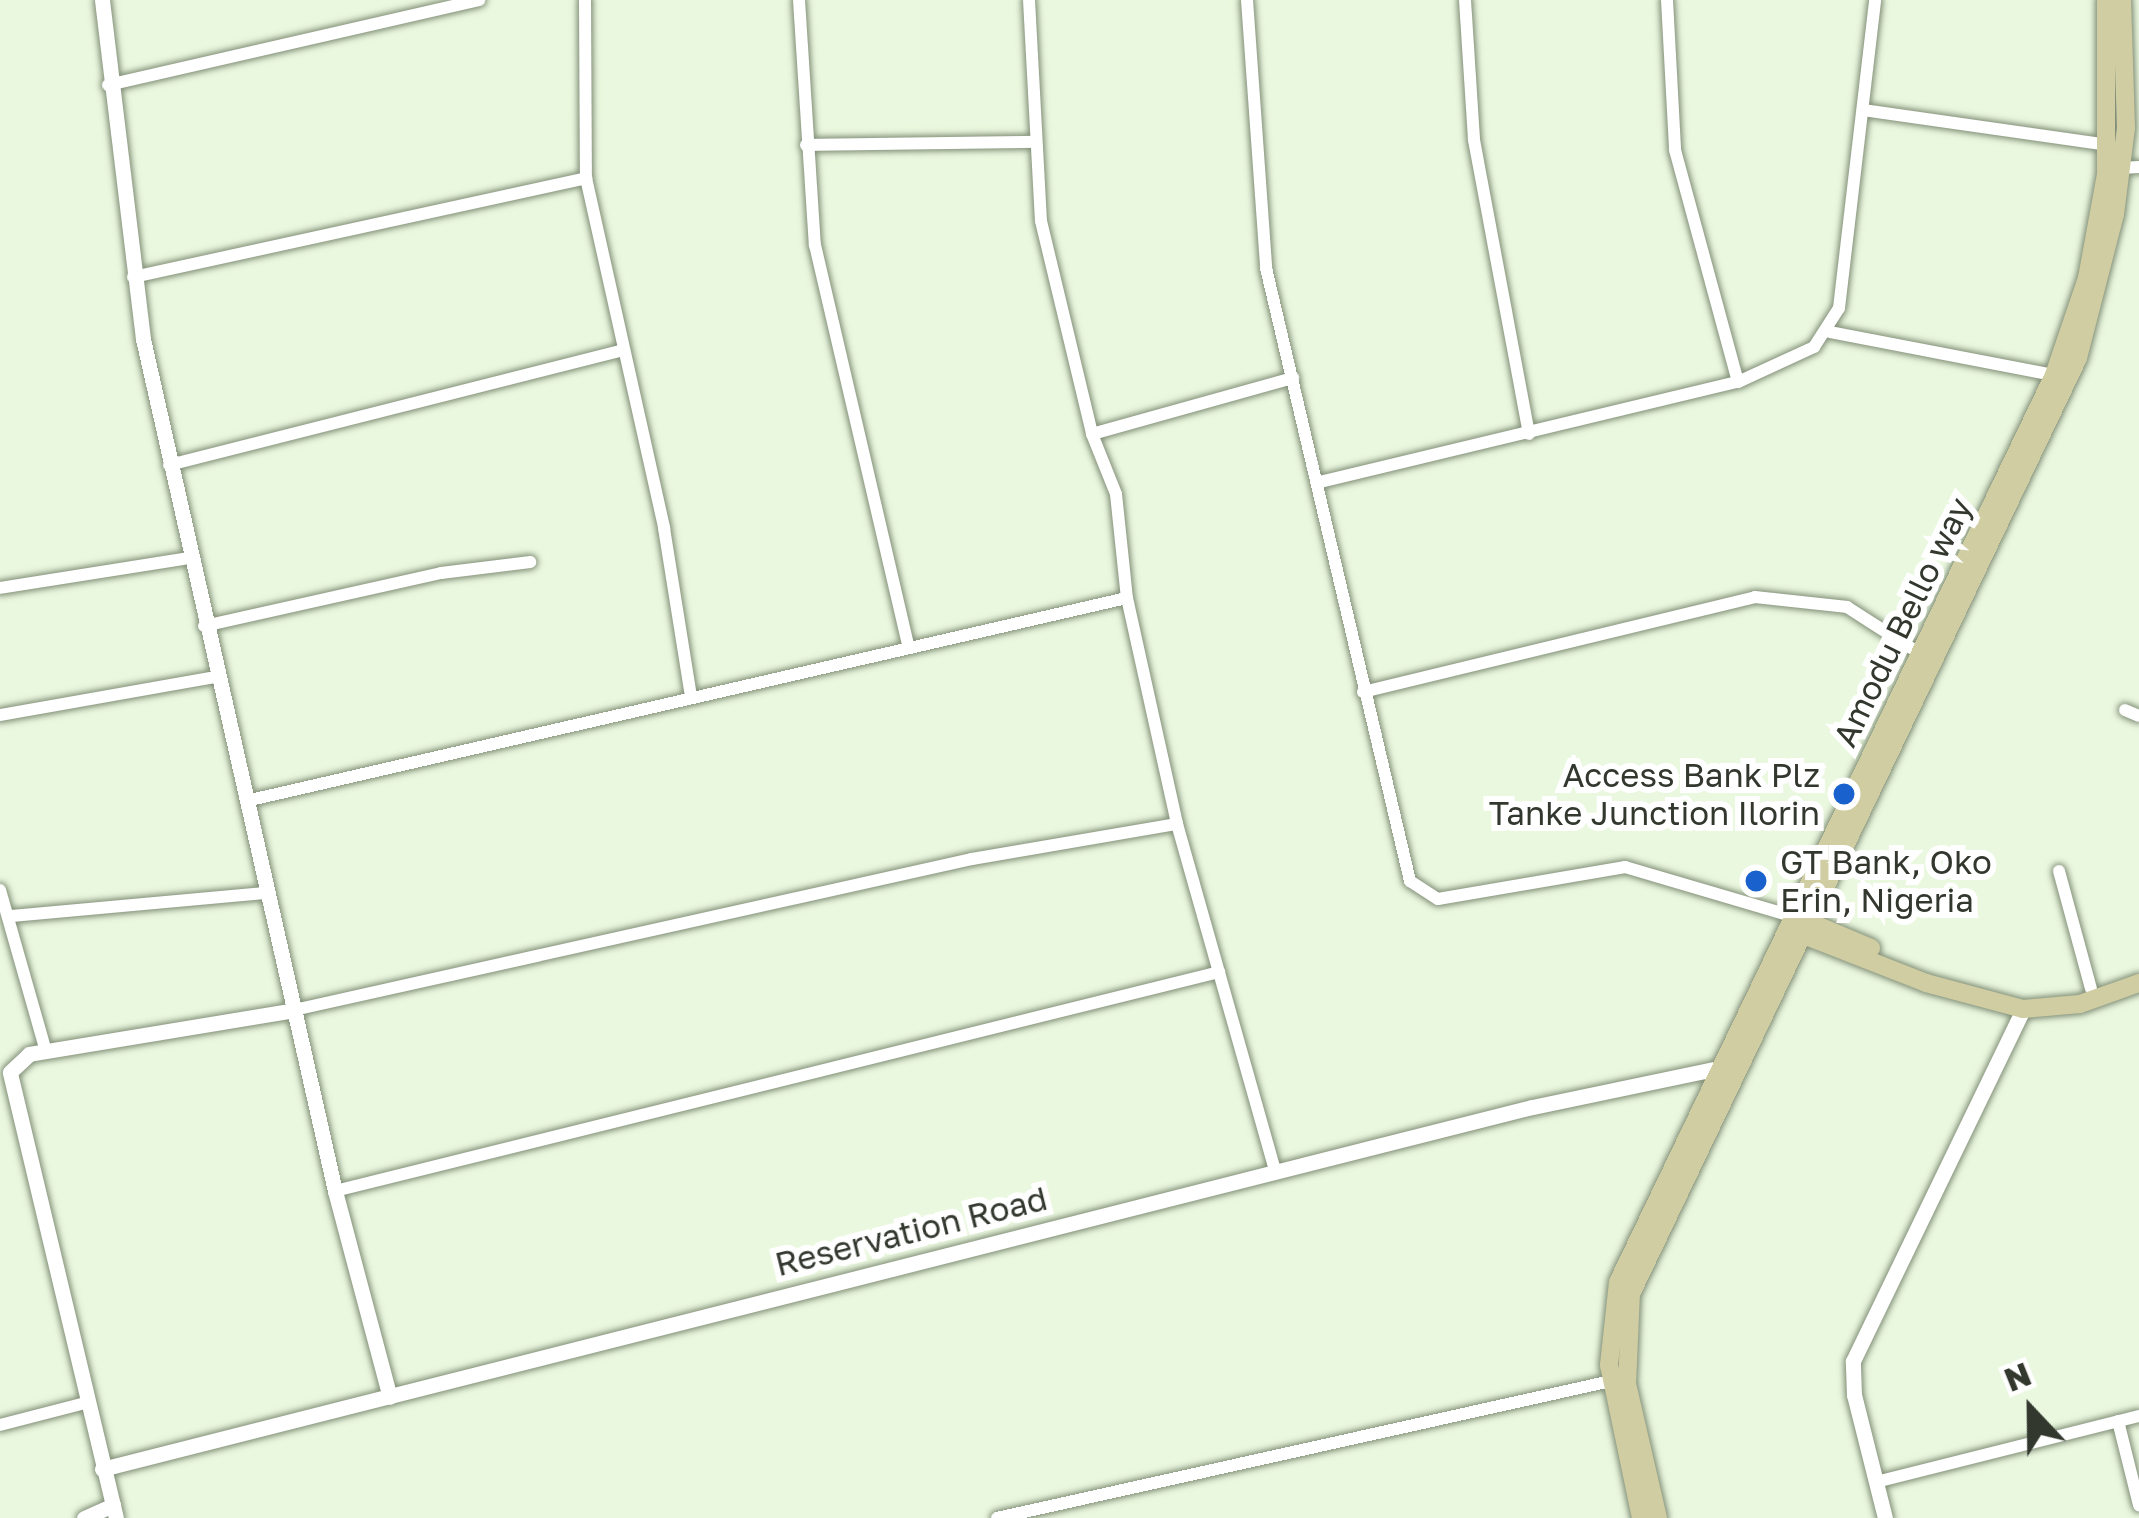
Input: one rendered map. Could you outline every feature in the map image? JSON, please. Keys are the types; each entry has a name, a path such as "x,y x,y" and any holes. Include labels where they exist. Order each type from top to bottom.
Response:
{"main road":[{"name":"Amodu Bello way","path":"1658,1518 1627,1384 1631,1294 1793,922 2054,375 2087,278 2109,145 2106,0"},
{"name":"Amodu Bello way","path":"1793,922 2062,397 2100,287 2130,167 2122,0"},
{"path":"1793,922 1974,987 2039,996 2091,989 2139,970"},
{"path":"1793,922 1926,983 2023,1009 2080,1004 2139,983"},
{"name":"Amodu Bello way","path":"1641,1518 1611,1381 1609,1316 1618,1282 1728,1066"}],"street":[{"path":"102,0 133,277 169,465 335,1191 390,1397"},
{"path":"108,85 479,0"},
{"path":"585,0 586,178 664,528 691,696"},
{"path":"799,0 815,245 908,644"},
{"path":"1029,0 1041,220 1092,434 1116,494 1127,598 1177,824 1275,1172"},
{"path":"1247,0 1255,193 1292,378 1320,482 1406,870 1425,897 1606,866 1793,922"},
{"path":"1465,0 1474,140 1528,434"},
{"path":"1667,0 1675,150 1738,382"},
{"path":"1320,482 1738,382 1797,361 1830,332 1840,308 1875,0"},
{"path":"1863,110 2109,145"},
{"path":"806,145 1035,142"},
{"path":"133,277 586,178"},
{"path":"1830,332 2054,375"},
{"path":"169,465 621,351"},
{"path":"1092,434 1292,378"},
{"path":"0,588 190,558"},
{"path":"204,626 441,573 530,562"},
{"path":"1363,692 1755,597 1847,608 1919,653"},
{"path":"246,801 908,644 1127,598"},
{"path":"0,715 216,677"},
{"path":"84,1518 114,1512 9,1084 8,1063 46,1051 294,1010 972,859 1177,824"},
{"path":"2059,871 2091,989"},
{"path":"12,916 268,893"},
{"path":"1,896 12,916 46,1051"},
{"path":"335,1191 1219,972"},
{"path":"1885,1518 1850,1376 1853,1361 2023,1009"},
{"name":"Reservation Road","path":"102,1469 1275,1172 1728,1066"},
{"path":"997,1518 1611,1381"},
{"path":"0,1425 85,1403"},
{"path":"1876,1482 2139,1416"},
{"path":"2118,1421 2139,1505"}],"place":[{"name":"Access Bank Plz Tanke Junction Ilorin","path":"1844,794"},
{"name":"GT Bank, Oko Erin, Nigeria","path":"1756,881"}]}
